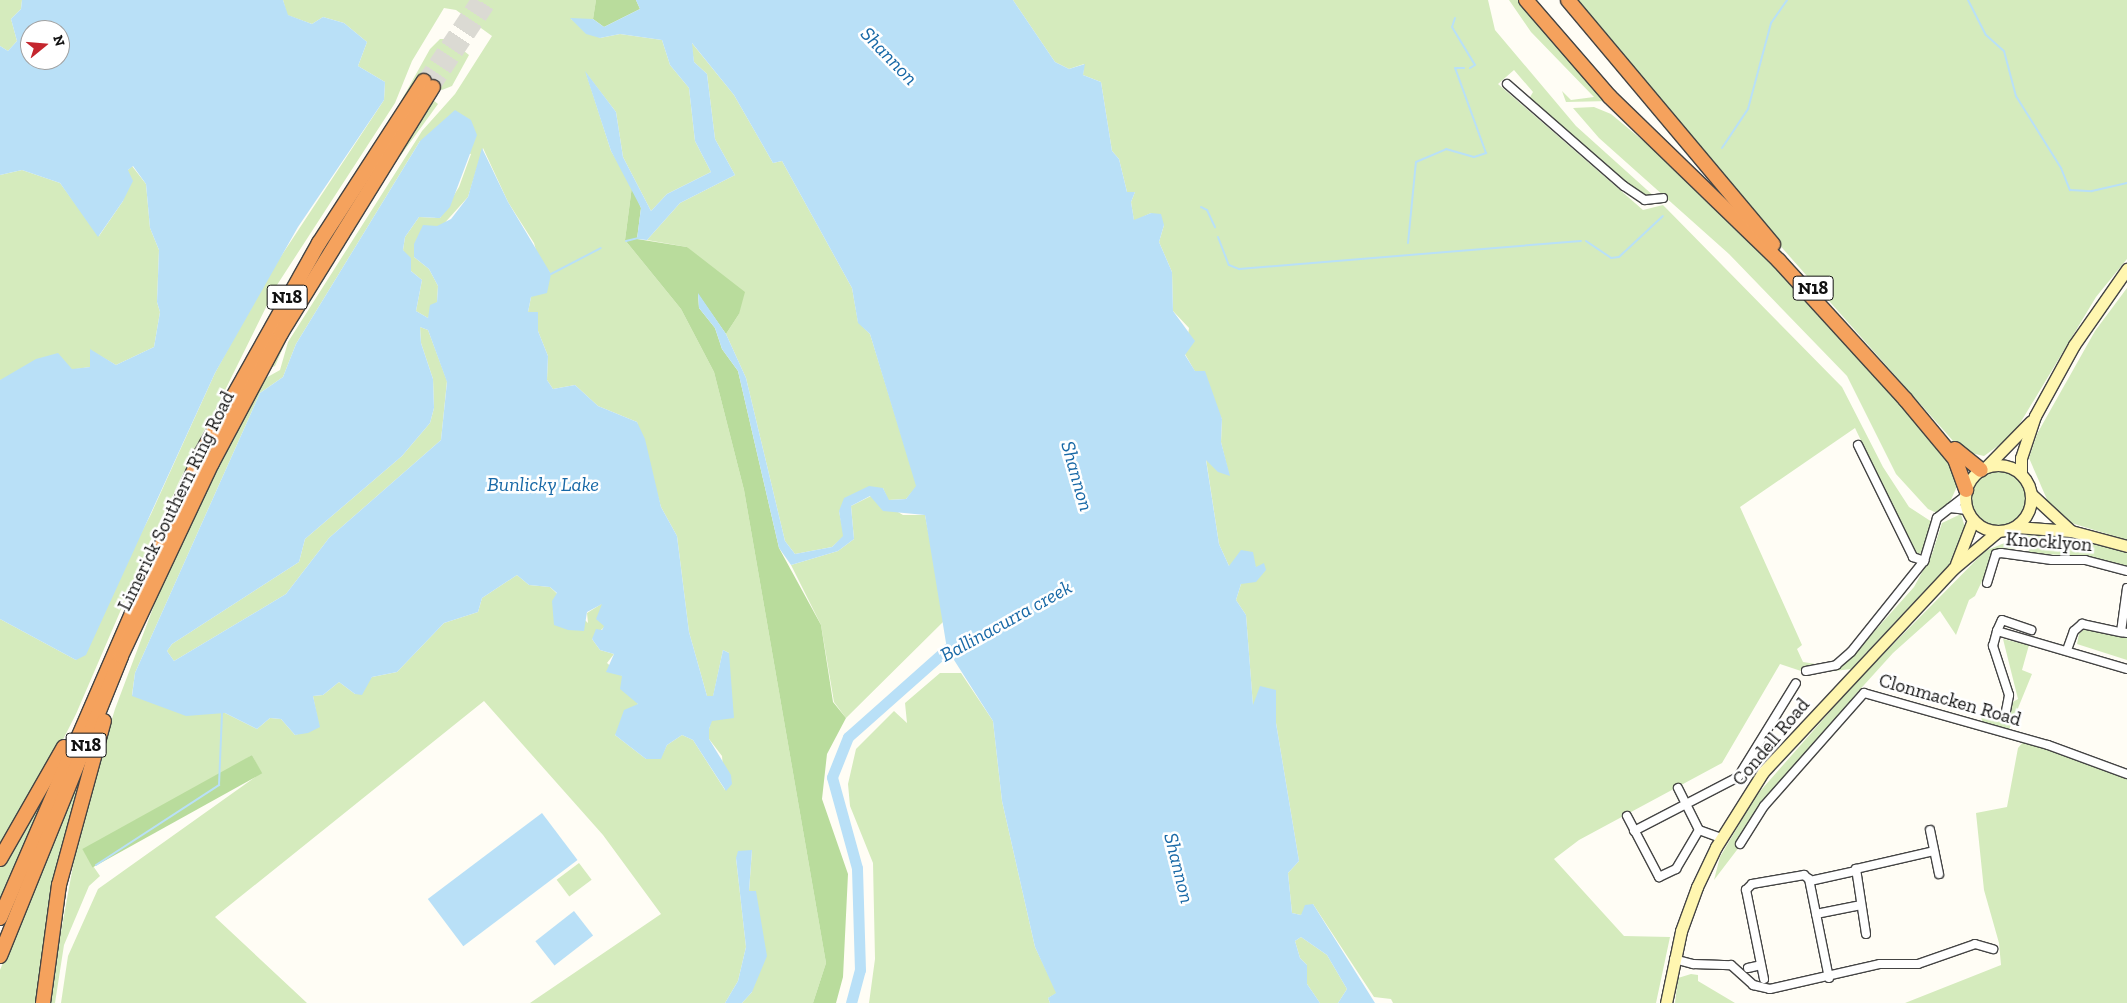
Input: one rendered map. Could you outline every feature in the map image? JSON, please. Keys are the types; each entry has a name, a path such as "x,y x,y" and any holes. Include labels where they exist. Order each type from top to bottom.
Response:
{"highway":[{"name":"N18","path":"1526,0 1610,97 1778,261 1898,392 1955,459 1965,493"},
{"name":"N18","path":"1568,0 1780,252 1964,460 1983,469"},
{"name":"Limerick Southern Ring Road","path":"0,918 169,523 274,318 428,84 281,333 177,537 121,656 0,956"},
{"name":"N18","path":"0,859 59,756 154,544 169,523"},
{"name":"N18","path":"43,1003 59,886 79,805 125,658 177,537"}],"main road":[{"path":"2071,531 2031,494 2021,474 2021,458 2035,416 2074,345 2127,269"},
{"path":"1997,532 1973,520 1967,510 1965,493 1983,469 2035,416"},
{"path":"1983,469 2008,466 2021,474"},
{"path":"2016,527 2027,516 2031,494"},
{"path":"1954,568 1973,520"},
{"path":"1954,568 1997,532 2016,527 2071,531 2127,546"},
{"name":"Condell Road","path":"1666,1003 1674,959 1697,887 1721,838 1763,772 1954,568"}],"street":[{"path":"1507,84 1624,186 1645,200 1664,198"},
{"path":"1858,445 1913,557 1924,561"},
{"path":"1806,671 1836,665 1851,652 1924,561 1933,541 1937,518 1965,493"},
{"path":"1950,508 1967,510"},
{"name":"Knocklyon","path":"1987,583 1996,554 2001,553 2052,560 2085,560 2127,571"},
{"path":"2067,650 2074,631 2082,624 2124,633 2127,588"},
{"path":"2006,711 2009,695 1993,646 1997,631 2002,620 2031,630"},
{"path":"1997,631 2127,669"},
{"path":"1634,831 1738,777 1796,682"},
{"name":"Clonmacken Road","path":"1740,844 1764,806 1864,693 2048,745 2127,774"},
{"path":"1678,788 1699,830 1721,838"},
{"path":"1626,816 1659,877 1676,869 1699,830"},
{"path":"1930,830 1939,874"},
{"path":"1810,881 1855,872 1863,865 1934,851"},
{"path":"1855,872 1866,934"},
{"path":"1764,979 1748,886 1804,875 1810,881 1829,978"},
{"path":"1816,914 1861,905"},
{"path":"1674,959 1693,964 1731,965 1753,985 1762,989 1829,978 1880,964 1918,964 1975,944 1993,949"},
{"path":"1748,968 1761,965"}],"green space":[{"path":"0,0 22,0 21,9 11,19 17,41 8,51 0,46"},
{"path":"283,0 596,0 593,19 571,19 600,38 620,34 662,40 670,65 689,88 695,141 711,172 667,194 651,211 623,157 616,112 586,73 611,151 632,186 625,240 681,309 714,372 744,490 826,963 813,1003 742,1003 752,992 756,891 749,891 752,850 736,858 746,947 738,981 725,1003 530,1003 661,914 603,835 484,701 215,917 307,1003 61,1003 68,956 98,889 261,773 252,755 89,860 100,876 89,886 64,945 55,1003 48,1003 81,822 115,709 170,563 264,379 280,370 288,342 422,131 455,94 492,36 456,10 444,8 412,61 395,103 277,285 151,540 76,714 41,783 0,850 0,619 76,660 151,514 215,373 266,279 384,100 385,82 358,66 367,42 344,23 323,17 312,24 287,15","holes":["420,141 471,154 459,187 440,218 419,217 405,237 403,250 411,271 422,280 416,311 428,318 437,302 438,286 429,269 414,257 468,197 483,148 508,202 534,243 538,257 551,274 531,297 528,312 538,313 538,331 548,356 547,380 553,389 575,385 598,406 637,422 661,507 677,536 689,632 707,696 713,697 723,650 729,653 709,729 709,739 722,756 725,790 693,740 682,735 667,745 660,759 646,759 615,735 638,704 622,676 607,663 614,654 600,650 592,639 605,626 599,615 603,603 587,613 588,623 550,587 529,585 517,575 482,598 478,612 444,623 397,672 372,677 355,694 339,682 323,695 313,696 319,727 295,735 281,719 270,718 257,729 225,713 132,695 135,673 260,393 283,377 296,344"]},
{"path":"596,0 636,0 640,9 604,27 593,19"},
{"path":"1013,0 1488,0 1495,30 1576,126 1656,198 1645,198 1622,182 1529,99 1533,92 1514,70 1498,84 1643,210 1663,205 1842,387 1883,467 1909,507 1932,522 1923,554 1915,553 1855,428 1740,507 1802,645 1797,649 1803,662 1835,667 1855,653 1914,587 1932,554 1942,523 1961,514 1966,531 1962,551 1851,669 1810,674 1780,664 1722,763 1579,840 1554,859 1624,936 1670,937 1656,1003 1393,1003 1391,999 1374,997 1313,904 1301,915 1292,913 1288,873 1299,861 1276,723 1276,690 1253,706 1246,615 1236,600 1241,584 1256,568 1253,561 1229,566 1219,544 1206,459 1229,475 1221,442 1222,419 1185,354 1189,328 1173,311 1172,272 1159,242 1164,225 1151,213 1134,221 1131,202 1135,192 1127,192 1119,159 1112,151 1101,82 1083,75 1084,64 1069,69 1055,62"},
{"path":"1509,0 1522,0 1610,101 1566,102 1562,91 1571,100 1594,97 1531,32"},
{"path":"1571,0 2127,0 2127,259 2096,297 2013,435 1984,456 1962,451 1737,197"},
{"path":"440,39 449,39 469,55 452,86 442,90 423,77 372,153 430,49"},
{"path":"691,42 734,95 773,163 782,161 852,288 858,322 870,334 917,486 906,499 888,500 883,488 839,511 844,536 832,547 795,554 785,541 746,378 726,334 739,314 687,247 647,240 680,203 735,175 715,139 707,74 694,62"},
{"path":"433,100 438,104 388,173 290,332 275,366 267,369 364,202"},
{"path":"1594,107 1611,114 1695,184 1841,333 1956,468 1960,480 1949,504 1937,513 1928,509 1896,474 1847,376 1729,254 1599,138 1573,108"},
{"path":"132,166 146,184 150,228 159,250 157,302 160,312 154,347 116,365 90,350 90,367 0,380 0,175 22,170 60,183 99,236 123,201 128,170"},
{"path":"632,186 641,208 637,239 687,247 745,292 739,314 726,334 698,294 699,308 715,328 722,349 738,371 779,548 821,625 833,702 846,718 827,754 822,799 848,874 843,977 836,1003 813,1003 826,963 744,490 714,372 681,309 625,240"},
{"path":"2127,288 2127,540 2068,522 2049,504 2029,458 2037,434 2095,331"},
{"path":"420,327 428,330 447,381 441,440 329,538 286,594 174,661 167,651 172,644 299,562 305,539 402,456 430,423 434,408 433,379 421,343"},
{"path":"1992,470 2004,470 2014,474 2022,482 2026,498 2022,514 2014,522 2004,526 1992,526 1982,522 1974,514 1970,504 1970,492 1974,482 1982,474"},
{"path":"871,496 903,515 925,515 945,620 846,718 834,702 821,625 791,565 838,551 854,539 851,506"},
{"path":"2049,531 2127,551 2127,566 2079,556 2028,553 2030,546 1996,551 1975,596 1969,600 1956,635 1940,611 1893,653 1855,695 1714,880 1720,857 1755,797 1856,682 1985,551 2024,535"},
{"path":"2085,628 2127,638 2127,660 2077,644 2079,634"},
{"path":"2003,639 2029,645 2022,670 2032,674 2009,730 1983,723 1980,715 1998,710 2004,718 2011,717 2011,703 2018,699"},
{"path":"940,673 961,673 993,721 1002,801 1035,947 1057,993 1048,998 1050,1003 869,1003 875,959 873,863 850,806 848,784 856,749 894,711 907,723 905,703"},
{"path":"97,734 39,1003 0,1003 0,970"},
{"path":"2024,741 2127,777 2127,1003 1905,1003 2001,965 1999,943 1984,890 1976,813 2007,807 2018,748"},
{"path":"252,755 262,773 93,867 82,849"},
{"path":"55,774 0,903 0,865"},
{"path":"579,863 592,880 569,897 557,880"},
{"path":"1301,937 1327,955 1347,989 1338,1003 1320,1003 1307,984 1307,965 1300,958 1295,941"},
{"path":"1691,974 1698,975 1698,981 1735,1003 1675,1003 1678,978"}],"water":[{"path":"22,0 283,0 288,15 312,24 323,17 344,23 367,42 358,66 385,82 384,100 298,227 215,373 86,655 76,660 0,619 0,380 36,359 58,353 72,369 90,367 90,349 116,365 154,347 160,312 157,302 159,250 150,228 146,184 133,166 128,170 133,181 123,201 98,237 60,183 22,170 0,175 0,46 8,51 17,41 11,19 21,9"},
{"name":"Shannon","path":"636,0 1013,0 1055,62 1069,69 1085,64 1083,75 1101,82 1112,151 1119,159 1127,192 1135,192 1131,202 1134,220 1151,213 1161,214 1164,225 1159,242 1172,272 1173,311 1195,341 1185,355 1195,371 1205,371 1222,419 1221,442 1230,476 1218,472 1206,460 1219,544 1229,566 1241,550 1253,552 1256,567 1264,563 1266,570 1256,582 1241,584 1236,600 1246,615 1253,705 1260,686 1276,690 1276,723 1299,861 1288,873 1292,913 1301,915 1305,905 1313,904 1375,1003 1338,1003 1347,989 1327,955 1301,937 1295,941 1300,958 1307,965 1307,984 1320,1003 1050,1003 1048,998 1056,993 1035,947 1002,801 993,721 947,649 925,515 883,511 870,496 851,506 854,539 838,551 791,565 779,548 738,371 722,349 715,328 699,308 698,293 726,334 746,378 785,541 795,554 832,547 843,536 839,511 844,498 869,486 883,488 889,500 906,499 916,486 870,334 858,323 852,288 782,161 773,163 734,95 692,43 694,62 707,74 715,139 735,175 680,203 647,240 637,239 641,208 611,151 585,71 616,112 623,157 651,211 667,194 711,172 695,141 689,88 670,65 662,40 620,34 600,38 586,34 570,18 593,19 604,27 640,9"},
{"name":"Bunlicky Lake","path":"455,110 471,120 477,135 450,207 440,218 419,217 405,237 403,250 411,258 411,271 422,280 416,311 428,318 430,305 437,302 438,286 429,269 414,257 414,244 423,225 437,226 451,219 468,197 482,148 508,202 551,274 547,293 531,297 528,312 538,312 538,331 548,356 547,380 553,389 575,385 598,406 637,422 645,439 661,507 677,536 689,632 707,696 713,696 723,650 729,653 734,718 712,721 709,729 709,739 731,775 732,784 726,791 693,740 682,735 667,745 661,759 646,759 615,735 624,710 638,704 620,689 622,676 606,672 614,654 600,650 592,639 596,629 602,630 604,626 596,619 602,604 587,612 584,631 568,630 554,625 552,601 557,593 550,587 529,585 517,575 482,598 478,612 444,623 397,672 372,677 362,695 355,694 339,682 323,695 313,696 320,727 308,733 295,735 281,719 270,718 257,729 225,713 186,716 132,696 135,673 260,393 283,377 296,344 420,141","holes":["420,327 428,330 447,382 441,440 329,538 286,594 174,661 167,651 172,644 299,562 305,539 402,456 430,423 434,408 433,379 421,343"]},
{"path":"542,813 578,860 463,946 428,899"},
{"path":"752,850 749,891 756,891 767,956 752,992 742,1003 725,1003 738,981 746,947 736,858 738,851"},
{"path":"574,911 593,935 554,966 535,941"}],"waterway":[{"path":"1722,148 1748,109 1771,23 1787,0"},
{"path":"1968,0 1986,35 2004,51 2016,96 2061,168 2070,190 2092,191 2127,183"},
{"path":"1455,18 1452,27 1475,65 1470,68"},
{"path":"1408,243 1416,162 1446,149 1474,157 1486,153 1455,68 1464,68"},
{"path":"1201,207 1207,210 1215,227"},
{"path":"1586,241 1611,258 1619,257 1663,216"},
{"path":"1218,237 1229,265 1239,269 1581,241"},
{"path":"626,241 638,238"},
{"path":"551,274 601,248"},
{"name":"Ballinacurra creek","path":"851,1003 860,970 857,868 832,777 848,737 947,649 960,642"},
{"path":"96,865 219,785 222,713"}],"tunnel":[{"path":"424,81 478,0"},
{"path":"433,87 491,0"}]}
